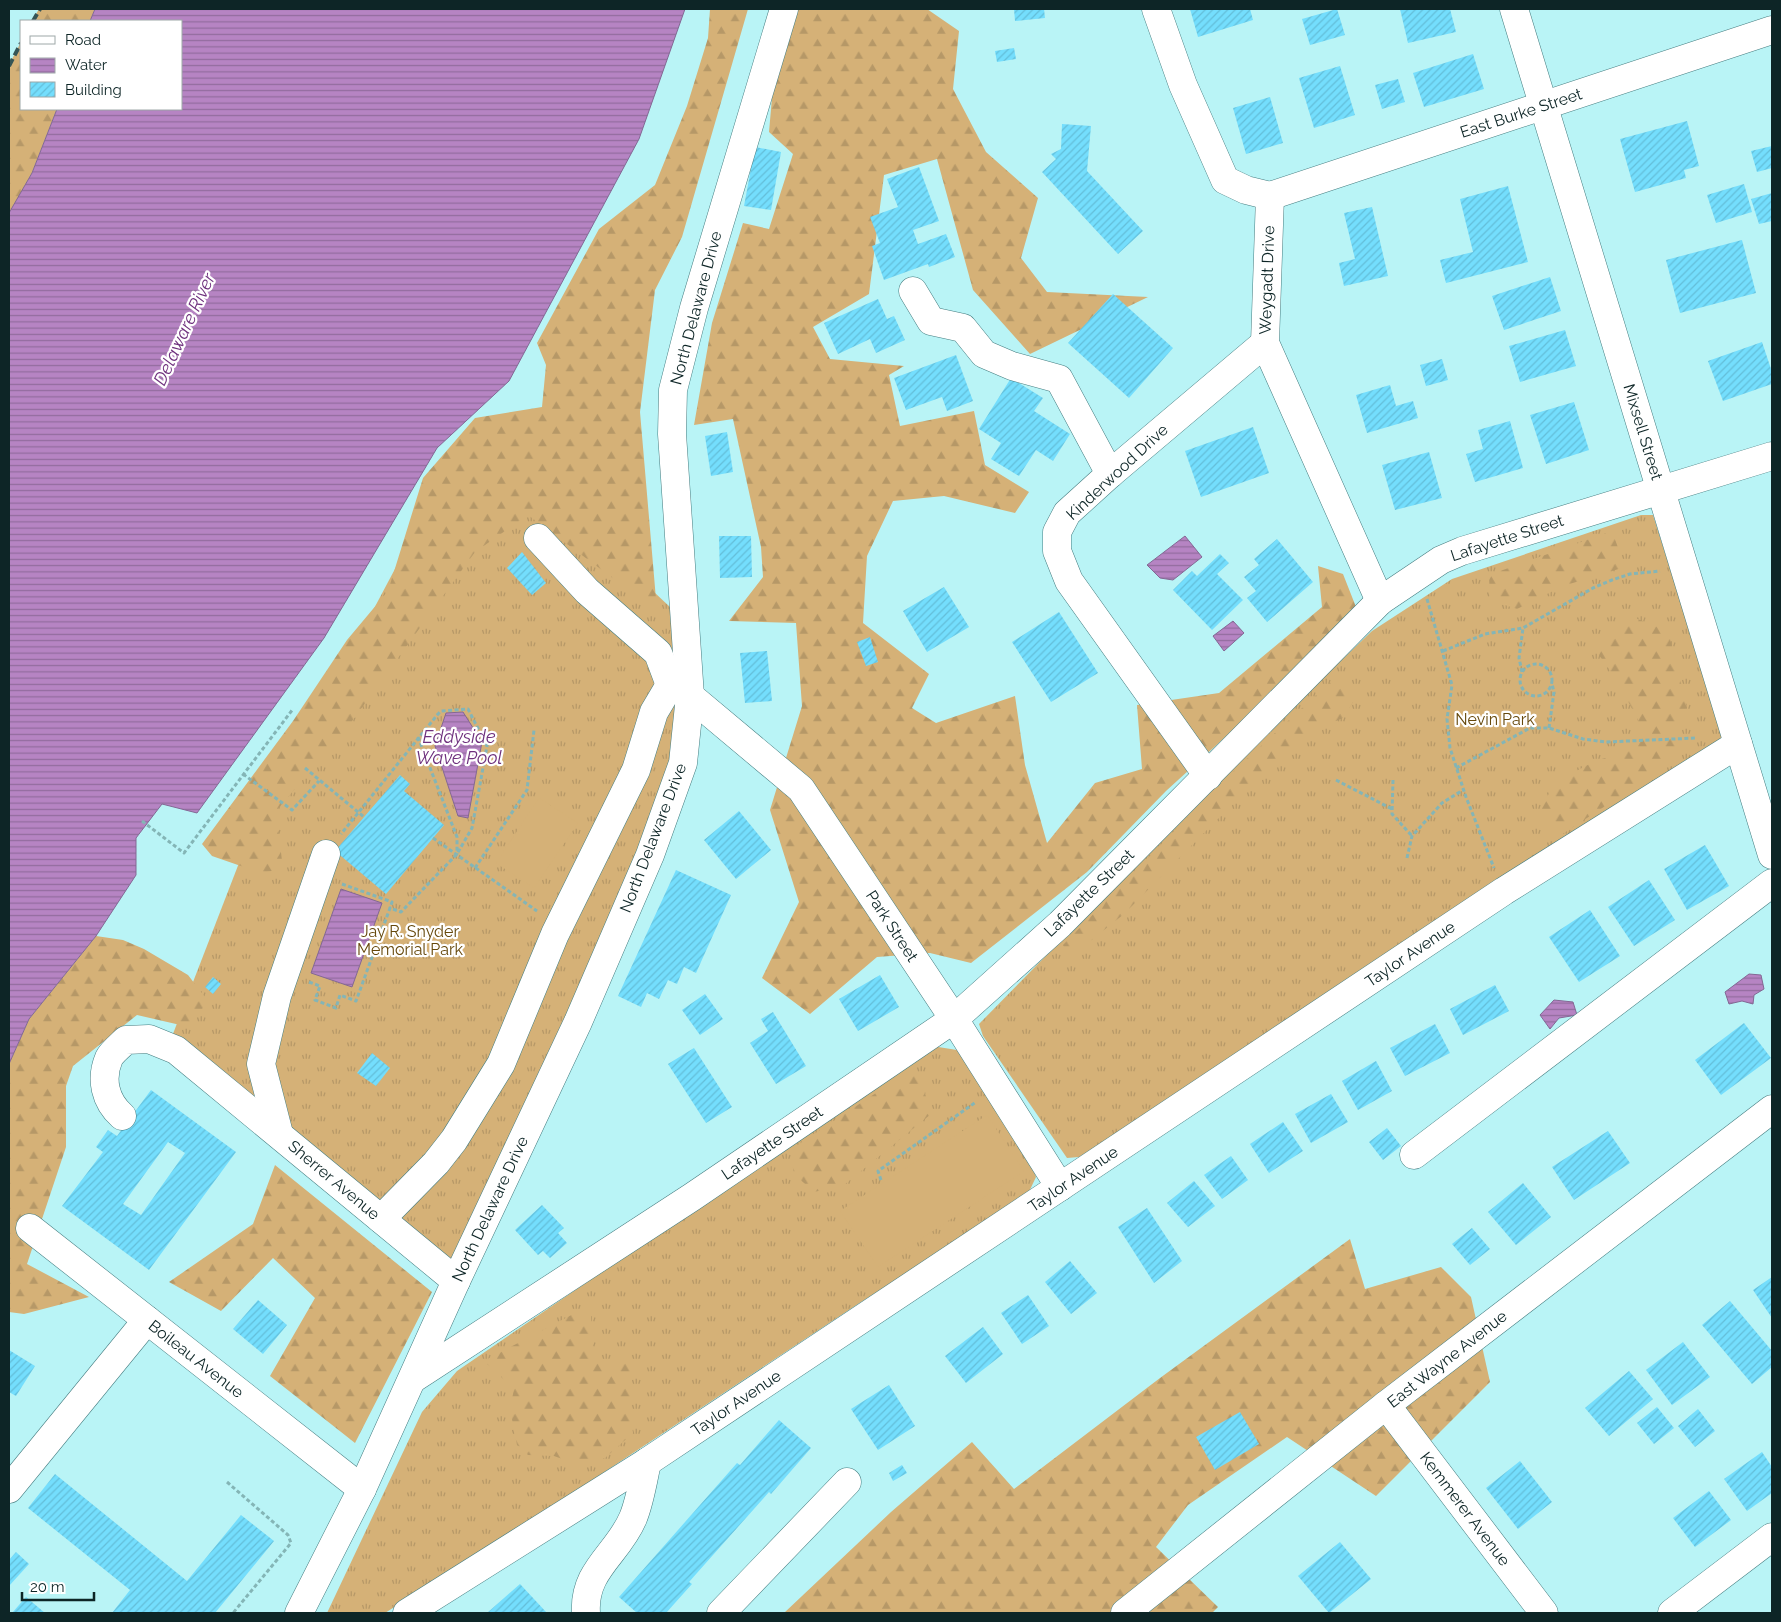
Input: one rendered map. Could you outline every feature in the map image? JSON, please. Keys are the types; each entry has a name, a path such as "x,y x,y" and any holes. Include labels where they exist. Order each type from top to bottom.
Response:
{"street":[{"name":"North Delaware Drive","path":"299,1613 362,1489 414,1378 456,1281 576,1026 650,854 683,763 672,434 673,390 694,308 784,9"},
{"path":"1156,9 1183,85 1226,180 1246,190 1270,196"},
{"name":"Mixsell Street","path":"1514,9 1772,855"},
{"name":"East Burke Street","path":"1270,196 1772,30"},
{"name":"Weygadt Drive","path":"1270,196 1265,344 1380,601"},
{"path":"913,291 931,320 962,328 984,354 1012,366 1059,379 1110,474"},
{"name":"Kinderwood Drive","path":"1208,776 1070,581 1057,551 1057,532 1067,513 1110,474 1265,344"},
{"name":"Lafayette Street","path":"414,1378 692,1197 954,1019 1060,924 1380,601 1441,560 1462,551 1772,456"},
{"path":"381,1219 436,1163 454,1140 501,1064 558,926 636,770 654,712 680,690 658,652 587,591 538,538"},
{"name":"Park Street","path":"680,690 802,789 954,1019 1060,1188"},
{"name":"Taylor Avenue","path":"407,1613 648,1462 1504,891 1738,744"},
{"path":"279,1134 261,1064 277,996 326,854"},
{"path":"1414,1155 1772,883"},
{"name":"Sherrer Avenue","path":"122,1116 115,1109 104,1089 109,1057 126,1040 149,1039 176,1050 456,1281"},
{"name":"East Wayne Avenue","path":"1125,1613 1386,1405 1772,1109"},
{"name":"Boileau Avenue","path":"30,1228 362,1489"},
{"path":"9,1488 147,1320"},
{"name":"Kemmerer Avenue","path":"1386,1405 1544,1613"},
{"path":"579,1608 590,1581 632,1520 648,1462"},
{"path":"721,1613 846,1482"},
{"path":"1672,1613 1772,1537"}],"path":[{"path":"1443,651 1485,634 1524,628 1593,588 1612,580 1630,574 1666,570"},
{"path":"1420,575 1452,685 1447,719 1450,748 1463,790 1504,891"},
{"path":"1524,628 1519,658 1522,672 1520,683 1529,695 1544,694 1552,683"},
{"path":"1522,672 1529,665 1540,665 1549,670 1554,692 1549,728"},
{"path":"142,821 184,853 293,709"},
{"path":"326,854 441,711 468,709 487,746 472,828 457,854 401,912 390,908"},
{"path":"1456,768 1530,728 1549,728 1583,739 1606,742 1703,739"},
{"path":"476,868 528,790 534,730"},
{"path":"418,738 457,838 457,854"},
{"path":"305,768 364,817"},
{"path":"243,774 292,810 318,780"},
{"path":"1336,780 1392,809"},
{"path":"1392,780 1392,814 1412,836"},
{"path":"1407,858 1412,836 1442,804 1463,790"},
{"path":"433,838 558,926"},
{"path":"305,980 320,986 315,1000 336,1008 340,995 356,1001 392,902 341,883 337,892"},
{"path":"881,1180 878,1171 997,1087"},
{"path":"227,1482 288,1535 290,1543 233,1613"}],"green space":[{"path":"39,9 95,9 90,20 33,20"},
{"path":"710,9 748,9 682,237 655,290 640,412 657,611 528,515 475,552 347,728 276,811 283,869 261,873 212,856 202,844 293,721 347,640 388,591 423,478 475,418 542,407 546,365 537,343 599,229 655,185 687,106 708,38"},
{"path":"797,9 927,9 959,31 953,89 986,152 1038,198 1021,258 1047,292 1148,297 1030,354 973,290 937,159 884,175 869,294 813,327 830,359 904,366 889,375 900,426 974,411 985,465 1029,492 1015,513 944,496 893,501 867,556 863,623 929,674 912,708 936,723 1015,696 1025,765 1047,843 1095,783 1142,769 1137,705 1219,693 1322,607 1318,566 1343,574 1356,607 1300,669 1166,791 1087,872 971,963 930,953 877,957 810,1014 762,978 799,902 770,810 802,706 796,623 729,621 763,577 761,547 733,419 694,425 712,323 743,223 769,229 793,154 769,132 774,75"},
{"path":"20,44 20,110 57,110 32,173 9,214 9,65"},
{"name":"Jay R. Snyder Memorial Park","path":"448,469 591,533 686,622 683,763 456,1281 171,1039 239,863"},
{"name":"Nevin Park","path":"1641,515 1653,515 1724,738 1105,1141 1079,1157 1067,1158 983,1036 979,1024 1257,741 1372,631 1452,579"},
{"path":"1612,531 1625,567 1563,586 1517,609 1490,600 1489,575"},
{"path":"1635,618 1668,631 1687,707 1676,724 1677,759 1561,835 1537,818 1554,783 1595,761 1635,749 1638,720 1614,675 1595,650"},
{"path":"1337,676 1353,702 1343,718 1304,735 1268,768 1124,914 1069,958 1063,945 1226,778"},
{"path":"539,798 578,823 534,888 496,863"},
{"path":"96,936 123,940 144,949 188,975 208,1001 189,1027 137,1015 73,1066 66,1086 66,1147 27,1264 89,1297 24,1314 9,1312 9,1064 29,1019"},
{"path":"932,1046 957,1050 1031,1164 1036,1177 1027,1196 858,1304 535,1518 385,1613 327,1613 422,1412 457,1371"},
{"path":"919,1073 931,1114 844,1185 814,1192 794,1174 790,1150 888,1085"},
{"path":"987,1115 1024,1171 878,1267 840,1211"},
{"path":"275,1165 432,1292 355,1443 270,1376 315,1298 273,1258 221,1311 169,1282 253,1224"},
{"path":"1350,1239 1365,1289 1441,1267 1471,1297 1490,1382 1376,1496 1287,1437 1188,1505 1156,1547 1218,1607 1212,1613 784,1613 891,1512 972,1442 1014,1489 1160,1378"},
{"path":"579,1311 591,1315 593,1359 634,1361 629,1406 633,1433 605,1458 582,1466 554,1456 528,1455 517,1445 510,1409 514,1389 484,1361"}],"water":[{"name":"Delaware River","path":"95,9 685,9 639,139 509,381 437,448 324,638 197,813 162,804 136,838 136,875 96,936 29,1019 9,1064 9,213 32,173 57,110 182,110 182,20 90,20"},
{"path":"1185,536 1202,557 1173,580 1160,578 1147,565"},
{"path":"1233,621 1244,633 1224,651 1213,636"},
{"name":"Eddyside Wave Pool","path":"463,712 482,742 468,818 458,816 435,746 446,713"},
{"path":"341,889 382,903 352,987 311,973"},
{"path":"1749,974 1761,975 1764,989 1754,995 1753,1004 1742,1001 1729,1004 1725,992"},
{"path":"1554,1000 1573,1002 1577,1015 1559,1018 1550,1029 1540,1015"}],"building":[{"path":"1014,9 1044,9 1045,18 1015,21"},
{"path":"1190,9 1250,9 1253,20 1198,37"},
{"path":"1337,9 1345,35 1310,45 1302,19"},
{"path":"1400,9 1450,9 1456,32 1408,43"},
{"path":"1014,48 1016,59 997,62 995,51"},
{"path":"1473,54 1484,89 1424,107 1413,73"},
{"path":"1340,66 1355,115 1314,128 1299,78"},
{"path":"1398,79 1405,102 1382,109 1375,85"},
{"path":"1270,97 1283,143 1246,154 1233,108"},
{"path":"1687,121 1699,166 1684,170 1686,178 1635,192 1620,139"},
{"path":"1062,124 1091,126 1087,171 1143,231 1118,254 1042,172 1056,159 1051,154 1061,149"},
{"path":"1772,146 1772,168 1757,172 1751,151"},
{"path":"755,147 781,152 771,210 744,206"},
{"path":"919,167 939,221 913,230 918,244 946,234 955,257 929,267 928,264 884,280 872,246 880,243 870,217 898,207 887,179"},
{"path":"1744,184 1752,212 1716,223 1707,195"},
{"path":"1508,186 1528,262 1446,283 1440,260 1473,252 1460,199"},
{"path":"1772,193 1772,221 1759,224 1751,199"},
{"path":"1372,207 1388,276 1344,286 1339,263 1355,259 1344,213"},
{"path":"1742,240 1756,293 1680,313 1666,260"},
{"path":"1550,277 1561,311 1504,330 1492,296"},
{"path":"1113,294 1173,348 1129,398 1068,343"},
{"path":"878,299 887,319 894,316 905,340 876,353 870,339 838,354 824,323"},
{"path":"1565,330 1576,366 1520,382 1509,346"},
{"path":"1762,342 1772,372 1772,384 1723,401 1708,361"},
{"path":"956,355 973,401 947,411 942,397 906,410 894,378"},
{"path":"1442,359 1448,380 1426,386 1420,365"},
{"path":"1011,378 1043,398 1034,411 1070,434 1053,461 1036,450 1019,476 991,459 1001,443 979,429"},
{"path":"1390,385 1396,406 1413,401 1418,418 1367,433 1356,395"},
{"path":"1574,402 1589,450 1546,464 1530,415"},
{"path":"1510,421 1523,468 1475,482 1466,454 1483,449 1478,430"},
{"path":"1253,427 1269,473 1201,497 1185,451"},
{"path":"727,432 733,472 711,476 705,436"},
{"path":"1429,452 1442,498 1395,510 1382,465"},
{"path":"719,536 751,536 752,577 720,578"},
{"path":"1277,539 1313,582 1267,622 1247,598 1256,591 1244,577 1259,565 1254,559"},
{"path":"522,552 546,583 532,595 507,568"},
{"path":"1220,554 1229,563 1217,574 1243,600 1212,630 1173,590 1192,571 1197,576"},
{"path":"944,587 969,627 927,652 903,611"},
{"path":"1059,612 1098,673 1051,702 1012,642"},
{"path":"870,637 878,662 866,666 857,642"},
{"path":"767,651 772,701 745,703 740,653"},
{"path":"400,775 410,784 404,791 444,825 386,894 335,851"},
{"path":"739,811 771,850 736,879 704,840"},
{"path":"1705,845 1729,886 1687,910 1664,869"},
{"path":"676,870 731,895 696,973 684,967 677,984 668,980 659,999 647,993 641,1007 618,996"},
{"path":"1649,880 1675,920 1634,946 1608,907"},
{"path":"1590,910 1620,956 1579,982 1549,937"},
{"path":"880,975 899,1007 858,1031 839,999"},
{"path":"213,977 221,984 213,994 205,987"},
{"path":"1495,985 1509,1011 1463,1035 1450,1009"},
{"path":"705,994 723,1019 700,1035 682,1010"},
{"path":"773,1012 806,1066 776,1084 750,1043 768,1031 761,1019"},
{"path":"1744,1023 1771,1058 1721,1095 1695,1060"},
{"path":"1435,1024 1450,1053 1405,1076 1390,1048"},
{"path":"694,1048 732,1107 706,1123 668,1064"},
{"path":"372,1053 390,1068 376,1086 357,1073"},
{"path":"1376,1061 1392,1091 1358,1110 1342,1081"},
{"path":"151,1090 236,1152 149,1270 62,1206 103,1152 96,1147 108,1130 117,1136","holes":["168,1142 185,1153 141,1215 123,1204"]},
{"path":"1331,1094 1348,1122 1311,1143 1295,1114"},
{"path":"1283,1122 1303,1151 1269,1173 1250,1144"},
{"path":"1387,1128 1401,1146 1383,1160 1369,1142"},
{"path":"1608,1131 1630,1163 1574,1200 1552,1167"},
{"path":"1231,1156 1248,1180 1222,1199 1204,1175"},
{"path":"1194,1181 1215,1206 1188,1227 1167,1203"},
{"path":"1523,1183 1551,1217 1516,1245 1488,1212"},
{"path":"542,1205 564,1228 558,1233 567,1243 550,1258 543,1251 538,1255 515,1230"},
{"path":"1147,1208 1182,1261 1154,1283 1118,1227"},
{"path":"1472,1228 1490,1249 1470,1265 1452,1244"},
{"path":"1070,1261 1097,1293 1071,1314 1045,1282"},
{"path":"1772,1277 1772,1318 1753,1290"},
{"path":"1028,1295 1049,1326 1022,1344 1001,1313"},
{"path":"258,1300 287,1325 263,1354 233,1329"},
{"path":"1730,1301 1772,1351 1772,1367 1752,1384 1702,1325"},
{"path":"983,1327 1003,1354 966,1383 945,1356"},
{"path":"1683,1342 1710,1377 1672,1405 1646,1370"},
{"path":"9,1350 35,1366 16,1396 9,1392"},
{"path":"1629,1371 1653,1399 1609,1436 1585,1408"},
{"path":"889,1385 915,1426 878,1450 851,1409"},
{"path":"1657,1407 1674,1428 1654,1444 1637,1423"},
{"path":"1698,1409 1715,1431 1695,1447 1678,1426"},
{"path":"1240,1412 1259,1444 1215,1470 1196,1437"},
{"path":"779,1420 811,1448 689,1582 692,1584 666,1613 637,1613 619,1597 737,1463 740,1465"},
{"path":"1762,1452 1772,1467 1772,1493 1747,1511 1724,1479"},
{"path":"1520,1461 1552,1502 1518,1529 1486,1488"},
{"path":"902,1465 907,1473 893,1481 889,1473"},
{"path":"55,1474 187,1581 241,1515 274,1541 215,1613 112,1613 130,1590 28,1508"},
{"path":"1709,1491 1731,1520 1695,1547 1673,1518"},
{"path":"1340,1542 1371,1579 1329,1613 1298,1576"},
{"path":"16,1552 29,1564 9,1586 9,1560"},
{"path":"520,1584 547,1613 487,1613"},
{"path":"26,1597 45,1613 12,1613"}],"railway":[{"path":"34,20 40,9"},
{"path":"9,66 20,45"}]}
